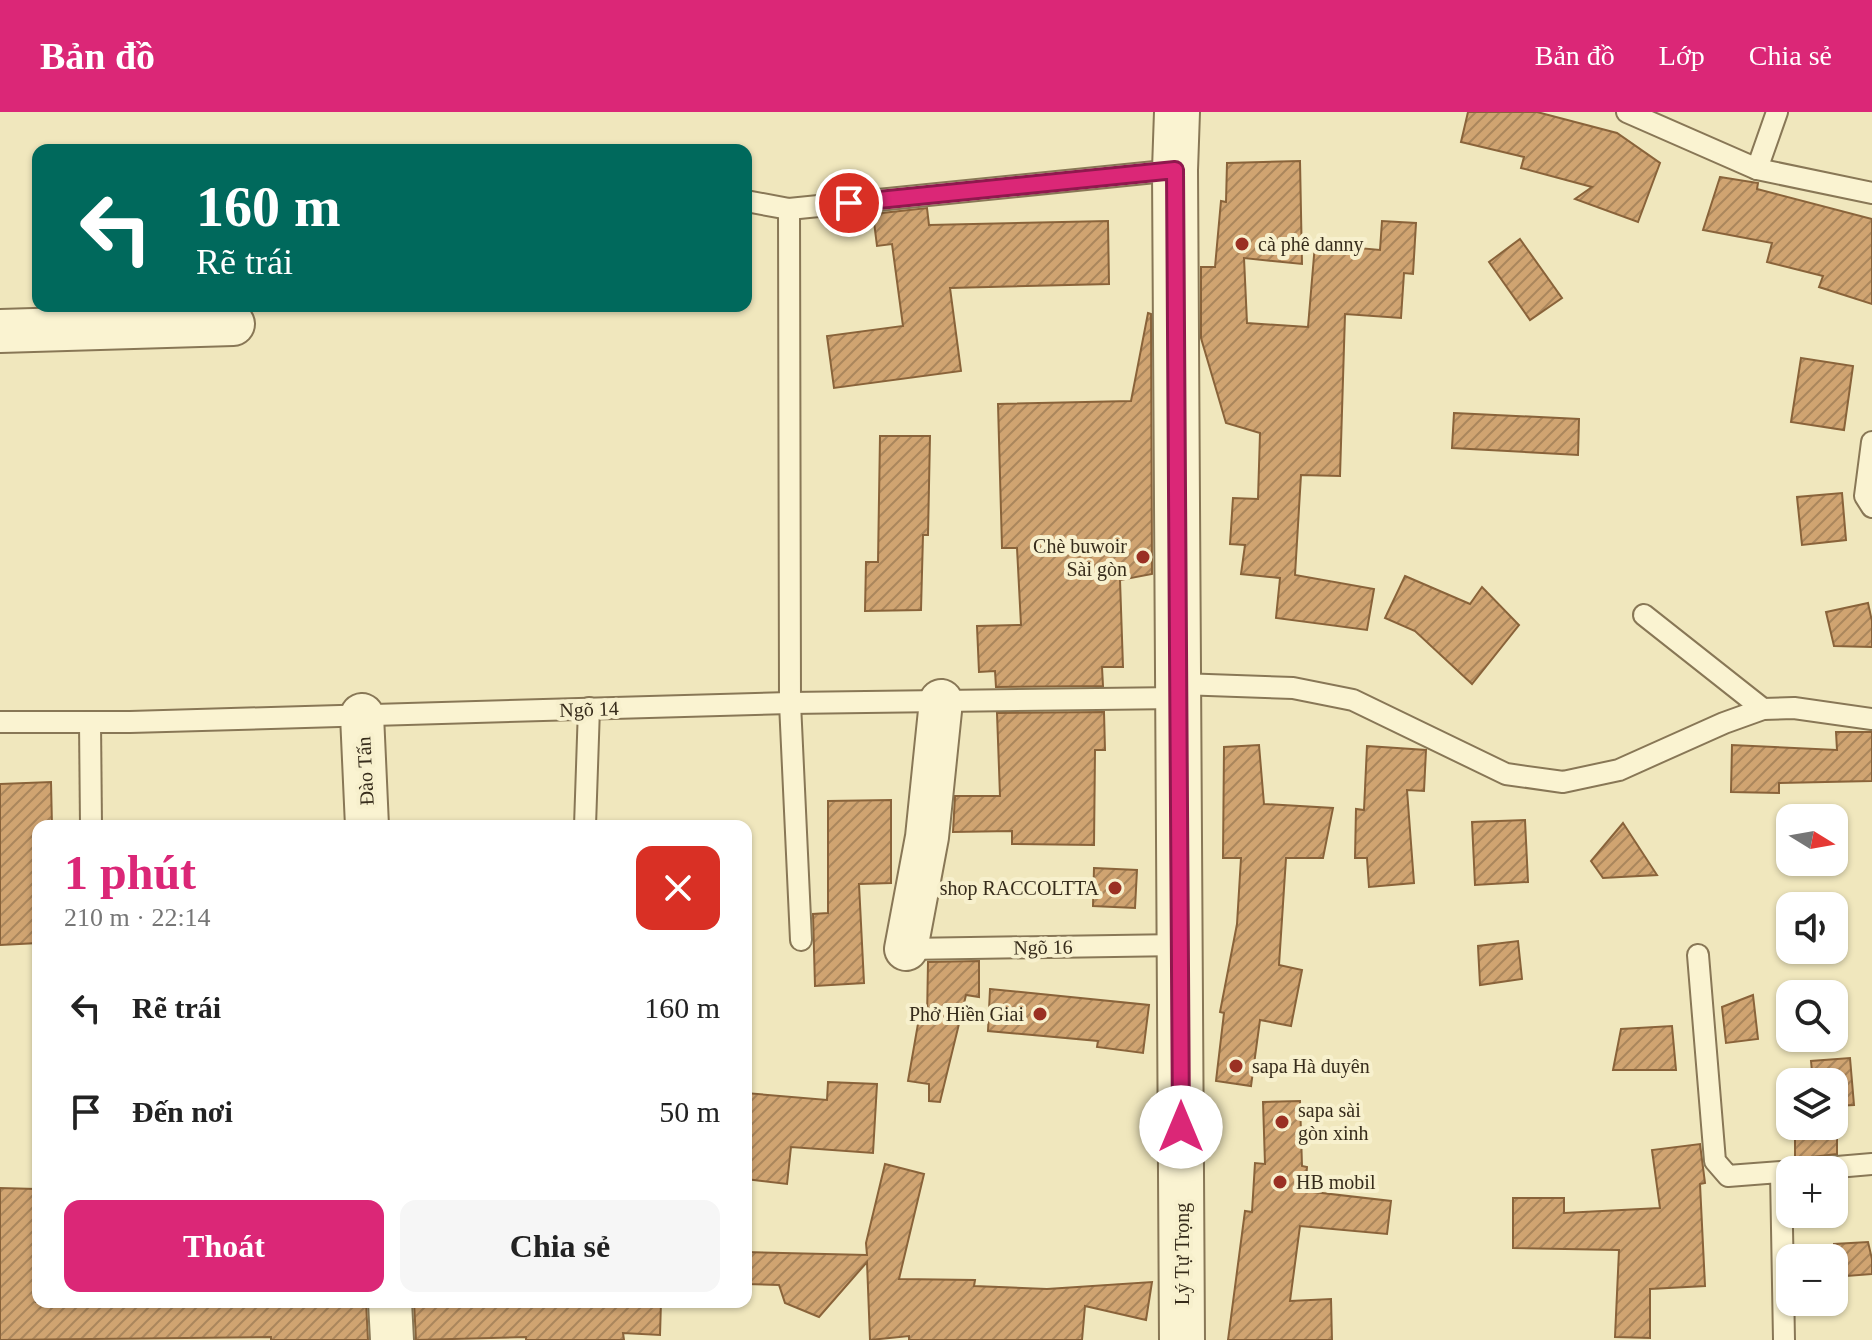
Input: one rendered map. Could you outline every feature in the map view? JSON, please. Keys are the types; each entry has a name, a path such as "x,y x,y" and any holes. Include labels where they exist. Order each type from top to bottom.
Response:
{"street":[{"name":"Lý Tự Trọng","path":"1177,112 1182,1340"},
{"path":"0,331 233,324"},
{"path":"906,949 927,837 941,701"},
{"name":"Đào Tấn","path":"362,715 367,820"},
{"path":"390,1308 392,1340"}],"lane":[{"path":"1627,112 1757,169 1872,193"},
{"path":"1757,169 1777,112"},
{"path":"752,202 789,209 1175,170"},
{"path":"789,209 790,703 801,940"},
{"path":"1872,442 1865,496 1872,507"},
{"path":"1644,615 1763,709 1794,708 1872,719"},
{"name":"Ngõ 14","path":"0,722 941,701 1293,688 1353,700 1506,774 1563,782 1619,770 1763,709"},
{"path":"585,820 589,708"},
{"path":"90,722 91,820"},
{"name":"Ngõ 16","path":"906,949 1180,945"},
{"path":"1698,955 1715,1161 1728,1176 1776,1173"},
{"path":"1848,1166 1872,1164"},
{"path":"1784,1340 1785,1228"}],"building":[{"path":"1468,112 1537,112 1617,133 1660,163 1638,222 1575,199 1592,187 1521,168 1524,157 1461,142"},
{"path":"1300,161 1302,264 1244,258 1247,323 1308,327 1315,244 1380,250 1382,221 1416,223 1413,274 1404,273 1401,318 1345,314 1340,476 1301,475 1295,575 1374,589 1367,630 1276,618 1280,578 1241,574 1245,545 1230,544 1233,498 1258,499 1260,433 1226,423 1201,338 1201,267 1215,267 1221,201 1226,202 1227,163"},
{"path":"1720,177 1758,183 1757,189 1872,219 1872,304 1819,287 1823,276 1767,262 1772,243 1703,230"},
{"path":"927,208 929,225 1108,221 1109,284 950,288 961,371 834,388 827,336 903,326 892,244 877,246 873,214"},
{"path":"1520,239 1562,298 1530,320 1489,262"},
{"path":"1148,313 1151,314 1152,574 1120,580 1123,667 1102,667 1103,686 996,687 995,671 979,672 977,626 1021,625 1017,548 1002,548 998,404 1131,401"},
{"path":"1801,358 1853,366 1844,430 1791,422"},
{"path":"1454,413 1579,419 1578,455 1452,448"},
{"path":"880,436 930,436 928,535 923,535 921,610 865,611 866,562 878,562"},
{"path":"1842,493 1846,540 1802,545 1797,497"},
{"path":"1405,576 1470,604 1482,587 1519,625 1472,684 1415,631 1385,618"},
{"path":"1868,603 1872,647 1834,646 1826,612"},
{"path":"1104,712 1105,750 1095,750 1094,845 1012,844 1012,831 953,832 955,796 1000,796 997,713"},
{"path":"1836,732 1872,732 1872,781 1779,783 1779,793 1731,792 1732,745 1837,750"},
{"path":"1259,745 1264,804 1333,808 1323,858 1286,858 1279,965 1302,970 1291,1026 1260,1020 1251,1086 1216,1081 1224,1013 1220,1012 1237,924 1241,858 1223,858 1224,747"},
{"path":"1367,746 1426,750 1424,791 1407,790 1414,883 1369,887 1367,858 1355,858 1356,809 1364,810"},
{"path":"51,782 52,820 32,820 32,943 0,945 0,784"},
{"path":"891,800 891,883 859,884 864,983 815,986 813,914 828,913 828,801"},
{"path":"1525,820 1528,882 1475,885 1472,822"},
{"path":"1623,823 1657,875 1603,878 1591,861"},
{"name":"shop RACCOLTTA","path":"1094,868 1137,870 1135,908 1093,906"},
{"path":"1518,941 1522,979 1480,985 1478,946"},
{"path":"979,961 979,997 966,995 940,1102 929,1101 929,1084 908,1081 919,1018 927,1019 928,962"},
{"path":"990,989 1149,1005 1143,1053 1097,1047 1098,1041 988,1031"},
{"path":"1753,995 1758,1039 1726,1043 1722,1007"},
{"path":"1672,1026 1676,1070 1613,1070 1621,1029"},
{"path":"1850,1058 1854,1105 1848,1105 1848,1068 1812,1068 1811,1061"},
{"path":"828,1082 877,1084 873,1153 791,1147 787,1184 752,1180 752,1094 827,1100"},
{"path":"1300,1101 1302,1166 1307,1167 1305,1191 1391,1201 1387,1234 1300,1226 1290,1301 1331,1299 1332,1340 1228,1340 1245,1211 1252,1212 1255,1163 1265,1164 1263,1102"},
{"path":"1795,1140 1837,1140 1837,1154 1795,1156"},
{"path":"1700,1144 1705,1183 1700,1184 1705,1286 1650,1289 1650,1338 1615,1337 1619,1250 1513,1248 1513,1198 1564,1198 1564,1213 1660,1208 1652,1150"},
{"path":"885,1164 924,1174 899,1279 975,1280 974,1286 1047,1289 1152,1282 1146,1320 1085,1306 1082,1340 909,1340 909,1336 870,1340 867,1262 819,1317 785,1303 779,1285 752,1284 752,1252 867,1255 866,1243"},
{"path":"0,1188 32,1189 32,1308 366,1308 368,1340 271,1340 271,1337 0,1340"},
{"path":"1868,1242 1872,1274 1848,1276 1848,1244 1834,1244"},
{"path":"414,1308 661,1308 660,1335 623,1333 624,1340 526,1340 526,1337 416,1340"}],"place":[{"name":"cà phê danny","path":"1242,244"},
{"name":"Chè buwoir Sài gòn","path":"1143,557"},
{"name":"shop RACCOLTTA","path":"1115,888"},
{"name":"Phở Hiền Giai","path":"1040,1014"},
{"name":"sapa Hà duyên","path":"1236,1066"},
{"name":"sapa sài gòn xinh","path":"1282,1122"},
{"name":"HB mobil","path":"1280,1182"}],"route":[{"path":"849,203 1175,170 1181,1127"}]}
